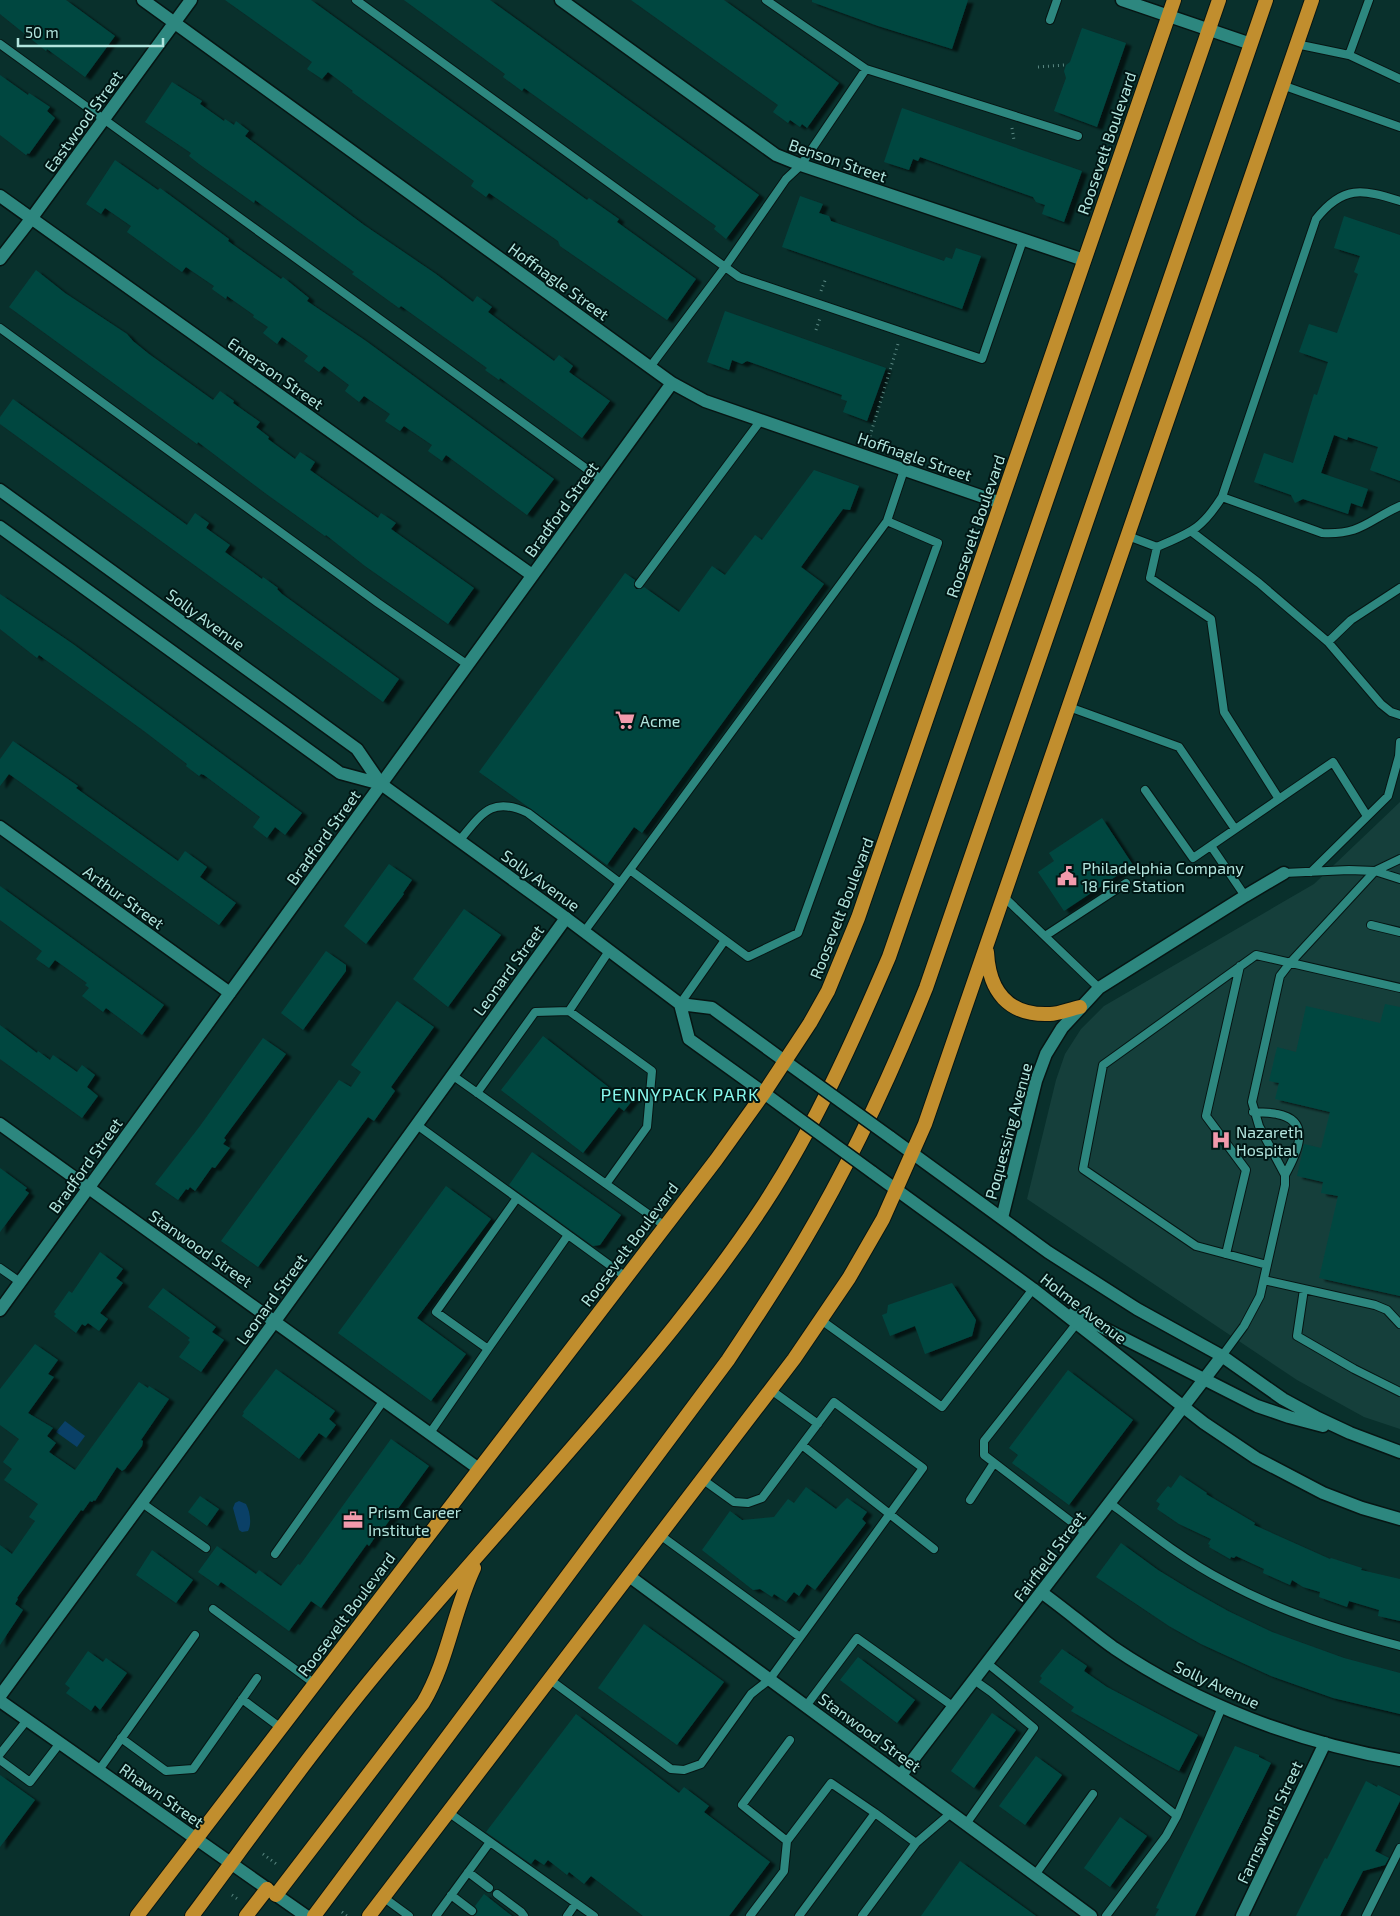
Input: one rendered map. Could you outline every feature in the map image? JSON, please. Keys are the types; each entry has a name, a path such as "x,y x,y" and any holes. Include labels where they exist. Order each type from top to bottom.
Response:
{"highway":[{"name":"Roosevelt Boulevard","path":"137,1916 665,1226 786,1062 828,991 851,937 1174,0"},
{"path":"192,1916 362,1691 641,1369 728,1258 803,1140 836,1077 889,957 914,890 1219,0"},
{"path":"314,1916 728,1360 768,1301 804,1242 838,1181 869,1119 900,1052 926,988 1266,0"},
{"path":"369,1916 770,1390 849,1278 883,1219 926,1124 1312,0"},
{"path":"986,948 988,965 996,990 1004,1000 1014,1007 1024,1012 1051,1014 1080,1007"},
{"path":"246,1916 272,1892 423,1703 432,1688 445,1655 466,1585 474,1567 489,1544"}],"street":[{"name":"Hoffnagle Street","path":"143,0 672,383 705,401 1001,503"},
{"name":"Eastwood Street","path":"0,259 191,0"},
{"name":"Benson Street","path":"561,0 776,155 800,165 1084,260"},
{"path":"1122,0 1250,44"},
{"name":"Emerson Street","path":"0,196 532,575"},
{"name":"Bradford Street","path":"0,1310 672,383"},
{"name":"Solly Avenue","path":"0,490 358,749 381,784 566,918 680,1004 712,1008 786,1062"},
{"name":"Solly Avenue","path":"0,527 340,773 381,784"},
{"name":"Arthur Street","path":"0,827 230,993"},
{"name":"Poquessing Avenue","path":"1002,1218 1036,1081 1046,1054 1062,1028 1099,988 1245,896 1284,874"},
{"name":"Leonard Street","path":"0,1696 275,1321 566,918"},
{"path":"680,1004 690,1039 764,1093"},
{"name":"Holme Avenue","path":"786,1062 1048,1252 1103,1288 1222,1356 1283,1399 1350,1433 1400,1452"},
{"name":"Holme Avenue","path":"764,1093 1033,1289 1183,1407 1256,1458 1288,1476 1362,1508 1400,1519"},
{"name":"Stanwood Street","path":"0,1124 480,1469"},
{"path":"1049,1301 1265,1408 1289,1418 1350,1433"},
{"name":"Fairfield Street","path":"901,1775 1222,1356"},
{"name":"Stanwood Street","path":"629,1576 1092,1916"},
{"name":"Solly Avenue","path":"1041,1592 1115,1648 1166,1678 1222,1707 1287,1732 1325,1743 1400,1760"},
{"name":"Rhawn Street","path":"0,1701 306,1916"},
{"name":"Farnsworth Street","path":"1242,1916 1325,1743"}],"lane":[{"path":"356,0 738,277 982,360 1023,240"},
{"path":"766,0 866,69 1078,136"},
{"path":"1050,20 1057,0"},
{"path":"1349,55 1369,0"},
{"path":"0,44 602,480"},
{"path":"1296,44 1349,55 1400,79"},
{"path":"650,367 725,267 786,180 800,165 866,69"},
{"path":"1282,85 1400,127"},
{"path":"1128,536 1156,547 1192,532 1210,517 1222,497 1316,219 1326,206 1340,197 1355,192 1372,192 1400,201"},
{"path":"0,328 378,603 468,665"},
{"path":"639,584 761,420"},
{"path":"584,932 887,521 904,470"},
{"path":"1222,497 1322,533 1339,534 1356,530 1400,506"},
{"path":"630,870 748,957 798,933 938,543 887,521"},
{"path":"1192,532 1259,583 1328,642 1381,704 1391,712 1400,715"},
{"path":"1156,547 1150,578 1211,619 1224,712 1279,799"},
{"path":"1328,642 1351,620 1400,588"},
{"path":"1069,707 1179,747 1235,829"},
{"path":"1311,872 1388,796 1399,756 1400,742"},
{"path":"1145,790 1194,858 1333,762 1367,816"},
{"path":"459,841 482,814 493,808 505,806 517,808 528,814 620,884"},
{"path":"1211,846 1245,896"},
{"path":"1286,1175 1272,1152 1254,1112 1252,1102 1280,976 1290,962 1375,871 1400,859"},
{"path":"1284,874 1349,870 1375,871 1400,879"},
{"path":"1045,936 1126,883"},
{"path":"1004,897 1099,988"},
{"path":"1372,926 1400,932"},
{"path":"680,1004 725,940"},
{"path":"569,1011 609,951"},
{"path":"1267,1265 1196,1246 1083,1169 1104,1064 1256,955 1400,988"},
{"path":"1226,1254 1246,1170 1206,1116 1240,966"},
{"path":"478,1093 536,1012 569,1011 652,1071 647,1127 606,1184"},
{"path":"452,1075 665,1226"},
{"path":"1222,1356 1244,1326 1260,1296 1286,1184 1286,1175 1300,1144 1297,1128 1286,1116 1254,1112"},
{"path":"417,1125 626,1278"},
{"path":"488,1349 436,1312 517,1198"},
{"path":"430,1433 568,1235"},
{"path":"0,1268 20,1282"},
{"path":"1264,1280 1376,1305 1387,1310 1400,1324"},
{"path":"821,1320 942,1408 1033,1289"},
{"path":"1304,1289 1297,1336 1354,1369 1400,1392"},
{"path":"1077,1323 984,1441 984,1455 1086,1533"},
{"path":"770,1390 818,1424"},
{"path":"275,1554 384,1400"},
{"path":"549,1679 671,1768 684,1770 701,1764 751,1694 770,1680 924,1468 834,1402 762,1498 748,1503 734,1502 702,1480"},
{"path":"802,1445 934,1549"},
{"path":"970,1500 994,1463"},
{"path":"142,1503 206,1548"},
{"path":"1110,1503 1176,1551 1225,1582 1276,1607 1343,1630 1400,1646"},
{"path":"660,1535 800,1637"},
{"path":"213,1610 315,1684"},
{"path":"99,1770 195,1635"},
{"path":"806,1706 857,1638 954,1707"},
{"path":"987,1663 1177,1816"},
{"path":"121,1738 166,1771 193,1768 256,1678"},
{"path":"966,1824 1034,1728 974,1680"},
{"path":"242,1699 281,1728"},
{"path":"1106,1916 1166,1836 1177,1816 1222,1707"},
{"path":"0,1754 27,1720"},
{"path":"787,1841 742,1805 790,1740"},
{"path":"0,1760 30,1782 60,1743"},
{"path":"750,1916 784,1871 787,1841 830,1783 916,1843"},
{"path":"1035,1875 1093,1794"},
{"path":"448,1812 594,1916"},
{"path":"799,1916 875,1813"},
{"path":"862,1916 916,1843 951,1813"},
{"path":"436,1916 490,1842"},
{"path":"1366,1916 1400,1848"},
{"path":"468,1872 489,1888"},
{"path":"497,1894 524,1916"},
{"path":"451,1895 472,1910"},
{"path":"383,1897 408,1916"},
{"path":"567,1916 576,1903"}],"path":[{"path":"1038,68 1064,65"},
{"path":"870,436 893,360"},
{"path":"263,1854 285,1870"},
{"path":"342,1912 347,1916"}],"shaded area":[{"name":"Nazareth Hospital","path":"1400,802 1400,1429 1364,1417 1297,1380 1027,1199 1056,1080 1065,1054 1081,1029 1104,1006 1314,884"}],"water":[{"path":"65,1421 85,1436 77,1447 56,1432"},
{"path":"239,1501 246,1504 249,1510 250,1521 248,1531 242,1532 239,1530 233,1508 235,1503"}],"building":[{"path":"0,0 66,0 115,36 85,77 47,49 46,51 0,14"},
{"path":"225,0 311,0 587,200 589,198 619,219 617,222 696,279 667,320 560,246 558,241 489,193 486,197 471,186 474,181 352,92 328,72 322,79 307,69 312,62"},
{"path":"404,0 490,0 759,195 726,239 714,229 716,226 524,88 522,91 503,77 505,74"},
{"path":"631,0 724,0 839,83 807,128 802,124 800,127 790,120 788,123 773,112 778,105"},
{"path":"812,0 968,0 952,49 878,26 812,2"},
{"path":"1082,28 1126,43 1097,127 1054,111 1066,78 1064,71 1066,65 1070,62"},
{"path":"0,75 28,95 29,93 50,107 47,111 55,118 29,154 26,155 0,135"},
{"path":"172,82 202,101 200,104 224,121 225,119 234,125 236,121 249,131 245,136 364,225 436,274 473,302 477,296 492,307 488,312 554,361 559,355 573,366 569,372 610,401 582,438 500,378 499,380 485,370 487,368 401,306 399,308 352,274 354,272 255,200 254,203 199,164 189,156 191,153 145,122"},
{"path":"902,108 1082,171 1064,222 1042,214 1045,205 1036,202 1033,197 920,157 918,161 913,159 909,170 884,162"},
{"path":"115,160 158,190 160,188 281,279 283,277 309,298 307,301 366,341 554,479 527,515 446,455 442,461 428,451 432,445 404,426 400,431 385,421 390,414 364,396 359,402 345,391 349,385 324,366 319,372 304,361 308,356 282,337 277,344 263,333 268,327 253,317 254,315 227,296 226,299 212,289 214,286 186,267 182,272 168,262 127,232 131,226 105,208 101,214 86,204"},
{"path":"800,196 823,204 819,213 829,216 831,221 944,261 946,257 952,259 956,248 981,256 962,309 782,247"},
{"path":"1344,216 1400,235 1400,481 1370,470 1378,447 1348,437 1347,440 1334,435 1321,473 1368,489 1362,507 1351,503 1348,514 1303,499 1295,503 1291,495 1254,482 1264,453 1293,463 1314,394 1317,395 1328,362 1299,352 1309,324 1337,333 1358,274 1354,272 1360,256 1334,248"},
{"path":"36,270 65,293 127,334 149,354 213,400 220,391 234,401 233,403 260,422 256,427 269,437 268,439 295,459 300,452 315,462 310,470 378,518 381,513 396,523 391,529 474,588 448,624 365,566 326,535 265,493 198,442 197,444 9,307"},
{"path":"725,311 886,368 867,421 843,412 847,401 841,399 842,395 747,361 742,364 732,360 729,370 707,362"},
{"path":"13,399 187,525 195,513 209,523 206,528 230,545 225,552 262,579 263,577 278,588 282,594 399,679 383,702 0,424 0,417"},
{"path":"814,470 859,486 850,510 843,509 801,567 824,584 642,833 634,827 607,865 479,772 625,573 635,580 634,586 636,589 644,587 679,612 712,566 725,575 755,535 762,540"},
{"path":"0,594 73,644 302,813 285,835 275,827 267,838 253,827 260,817 204,775 201,774 199,776 186,766 187,764 144,731 39,655 37,658 0,629"},
{"path":"13,741 78,786 76,788 178,861 185,851 207,867 200,877 236,903 219,925 9,774 0,786 0,759"},
{"path":"1102,818 1133,865 1064,911 1038,872 1054,861 1049,853"},
{"path":"389,864 412,880 404,894 366,944 344,926"},
{"path":"0,886 164,1005 142,1035 106,1008 103,1012 82,996 89,988 85,985 87,983 55,960 49,968 36,959 42,951 0,920"},
{"path":"464,909 501,935 448,1007 413,979"},
{"path":"326,951 346,965 346,971 303,1030 281,1013"},
{"path":"397,1001 434,1027 391,1087 395,1091 374,1121 368,1117 258,1267 221,1241 339,1080 351,1087 361,1072 351,1065"},
{"path":"1385,1004 1400,1007 1400,1296 1319,1278 1338,1196 1321,1193 1323,1182 1297,1176 1304,1144 1321,1148 1330,1112 1275,1099 1279,1083 1269,1081 1277,1047 1296,1052 1306,1006 1380,1023"},
{"path":"0,1025 37,1053 38,1051 50,1060 53,1055 77,1072 82,1065 95,1075 87,1087 98,1096 82,1118 0,1059"},
{"path":"543,1036 616,1093 621,1086 635,1097 624,1111 619,1107 583,1153 501,1090"},
{"path":"263,1038 286,1054 224,1138 226,1140 223,1144 230,1148 215,1168 212,1167 195,1191 190,1187 188,1190 186,1189 178,1200 155,1184 200,1126"},
{"path":"532,1152 621,1215 600,1245 593,1246 509,1185"},
{"path":"0,1168 27,1188 25,1190 29,1193 0,1232"},
{"path":"446,1186 491,1219 417,1318 466,1354 431,1401 338,1333"},
{"path":"100,1252 123,1269 116,1278 123,1283 100,1313 108,1319 99,1331 88,1323 85,1326 82,1324 76,1333 54,1316 56,1314 54,1312 69,1291 72,1293"},
{"path":"952,1283 976,1320 972,1336 925,1354 915,1326 890,1336 882,1315 887,1313 888,1305"},
{"path":"163,1288 216,1327 212,1332 224,1340 201,1372 179,1357 190,1342 188,1340 190,1338 148,1307"},
{"path":"35,1344 58,1360 48,1374 54,1377 28,1413 53,1428 47,1436 56,1443 49,1452 75,1470 139,1382 169,1399 141,1440 143,1441 142,1446 125,1469 122,1471 117,1467 95,1501 90,1501 83,1511 81,1510 17,1598 15,1604 23,1610 0,1645 0,1545 12,1554 35,1521 29,1517 38,1504 4,1480 12,1469 3,1462 19,1439 0,1425 0,1389"},
{"path":"276,1369 335,1411 329,1419 336,1425 326,1438 319,1433 299,1459 242,1416 243,1412"},
{"path":"1068,1370 1133,1420 1069,1505 1012,1463 1018,1455 1009,1448"},
{"path":"391,1439 429,1466 381,1532 380,1530 369,1546 367,1544 321,1608 311,1601 289,1631 221,1582 218,1586 198,1572 217,1546 256,1574 259,1570 281,1586 298,1564 300,1565"},
{"path":"1180,1475 1206,1494 1255,1523 1254,1525 1330,1559 1362,1568 1361,1570 1400,1579 1400,1621 1378,1616 1379,1610 1349,1601 1347,1607 1319,1597 1320,1592 1303,1587 1292,1580 1290,1585 1263,1573 1264,1569 1236,1556 1230,1559 1209,1547 1210,1545 1208,1544 1211,1539 1179,1524 1157,1509 1160,1504 1156,1501 1168,1486 1171,1488"},
{"path":"806,1487 836,1509 847,1498 867,1512 862,1519 866,1523 815,1590 807,1584 799,1596 794,1592 786,1602 774,1594 772,1597 760,1589 753,1590 702,1550 730,1511 742,1520 774,1517 788,1499 794,1503"},
{"path":"200,1496 219,1509 207,1526 188,1512"},
{"path":"1121,1543 1158,1570 1189,1589 1228,1611 1272,1632 1344,1658 1400,1673 1400,1714 1333,1698 1271,1676 1201,1644 1169,1626 1096,1577"},
{"path":"152,1550 193,1580 176,1603 136,1575"},
{"path":"644,1624 724,1682 677,1745 598,1688"},
{"path":"1062,1649 1087,1666 1084,1671 1107,1687 1198,1735 1179,1771 1071,1711 1074,1707 1039,1682 1042,1678 1040,1676"},
{"path":"88,1651 103,1662 106,1658 127,1673 100,1710 95,1705 91,1711 66,1693 70,1688 65,1684"},
{"path":"858,1657 915,1700 897,1723 840,1680"},
{"path":"992,1713 1016,1730 974,1788 951,1771"},
{"path":"576,1714 679,1793 684,1787 709,1806 704,1812 770,1862 729,1916 643,1916 591,1876 584,1884 569,1872 567,1875 548,1860 544,1865 535,1859 531,1864 486,1832"},
{"path":"1235,1746 1259,1755 1259,1757 1271,1763 1195,1916 1155,1916 1159,1909 1156,1908"},
{"path":"1036,1756 1062,1775 1025,1825 999,1806"},
{"path":"0,1775 35,1800 0,1847"},
{"path":"1366,1781 1400,1796 1400,1801 1375,1851 1389,1858 1385,1865 1363,1871 1340,1916 1296,1916 1325,1858 1327,1859"},
{"path":"1120,1817 1147,1836 1110,1887 1084,1868"},
{"path":"960,1861 1036,1916 921,1916"},
{"path":"484,1894 512,1916 474,1916 478,1911 475,1906"}],"place":[{"name":"Acme","path":"625,720"},
{"name":"Philadelphia Company 18 Fire Station","path":"1067,876"},
{"name":"Nazareth Hospital","path":"1221,1140"},
{"name":"Prism Career Institute","path":"353,1520"}],"district":[{"name":"PENNYPACK PARK","path":"680,1094"}]}
